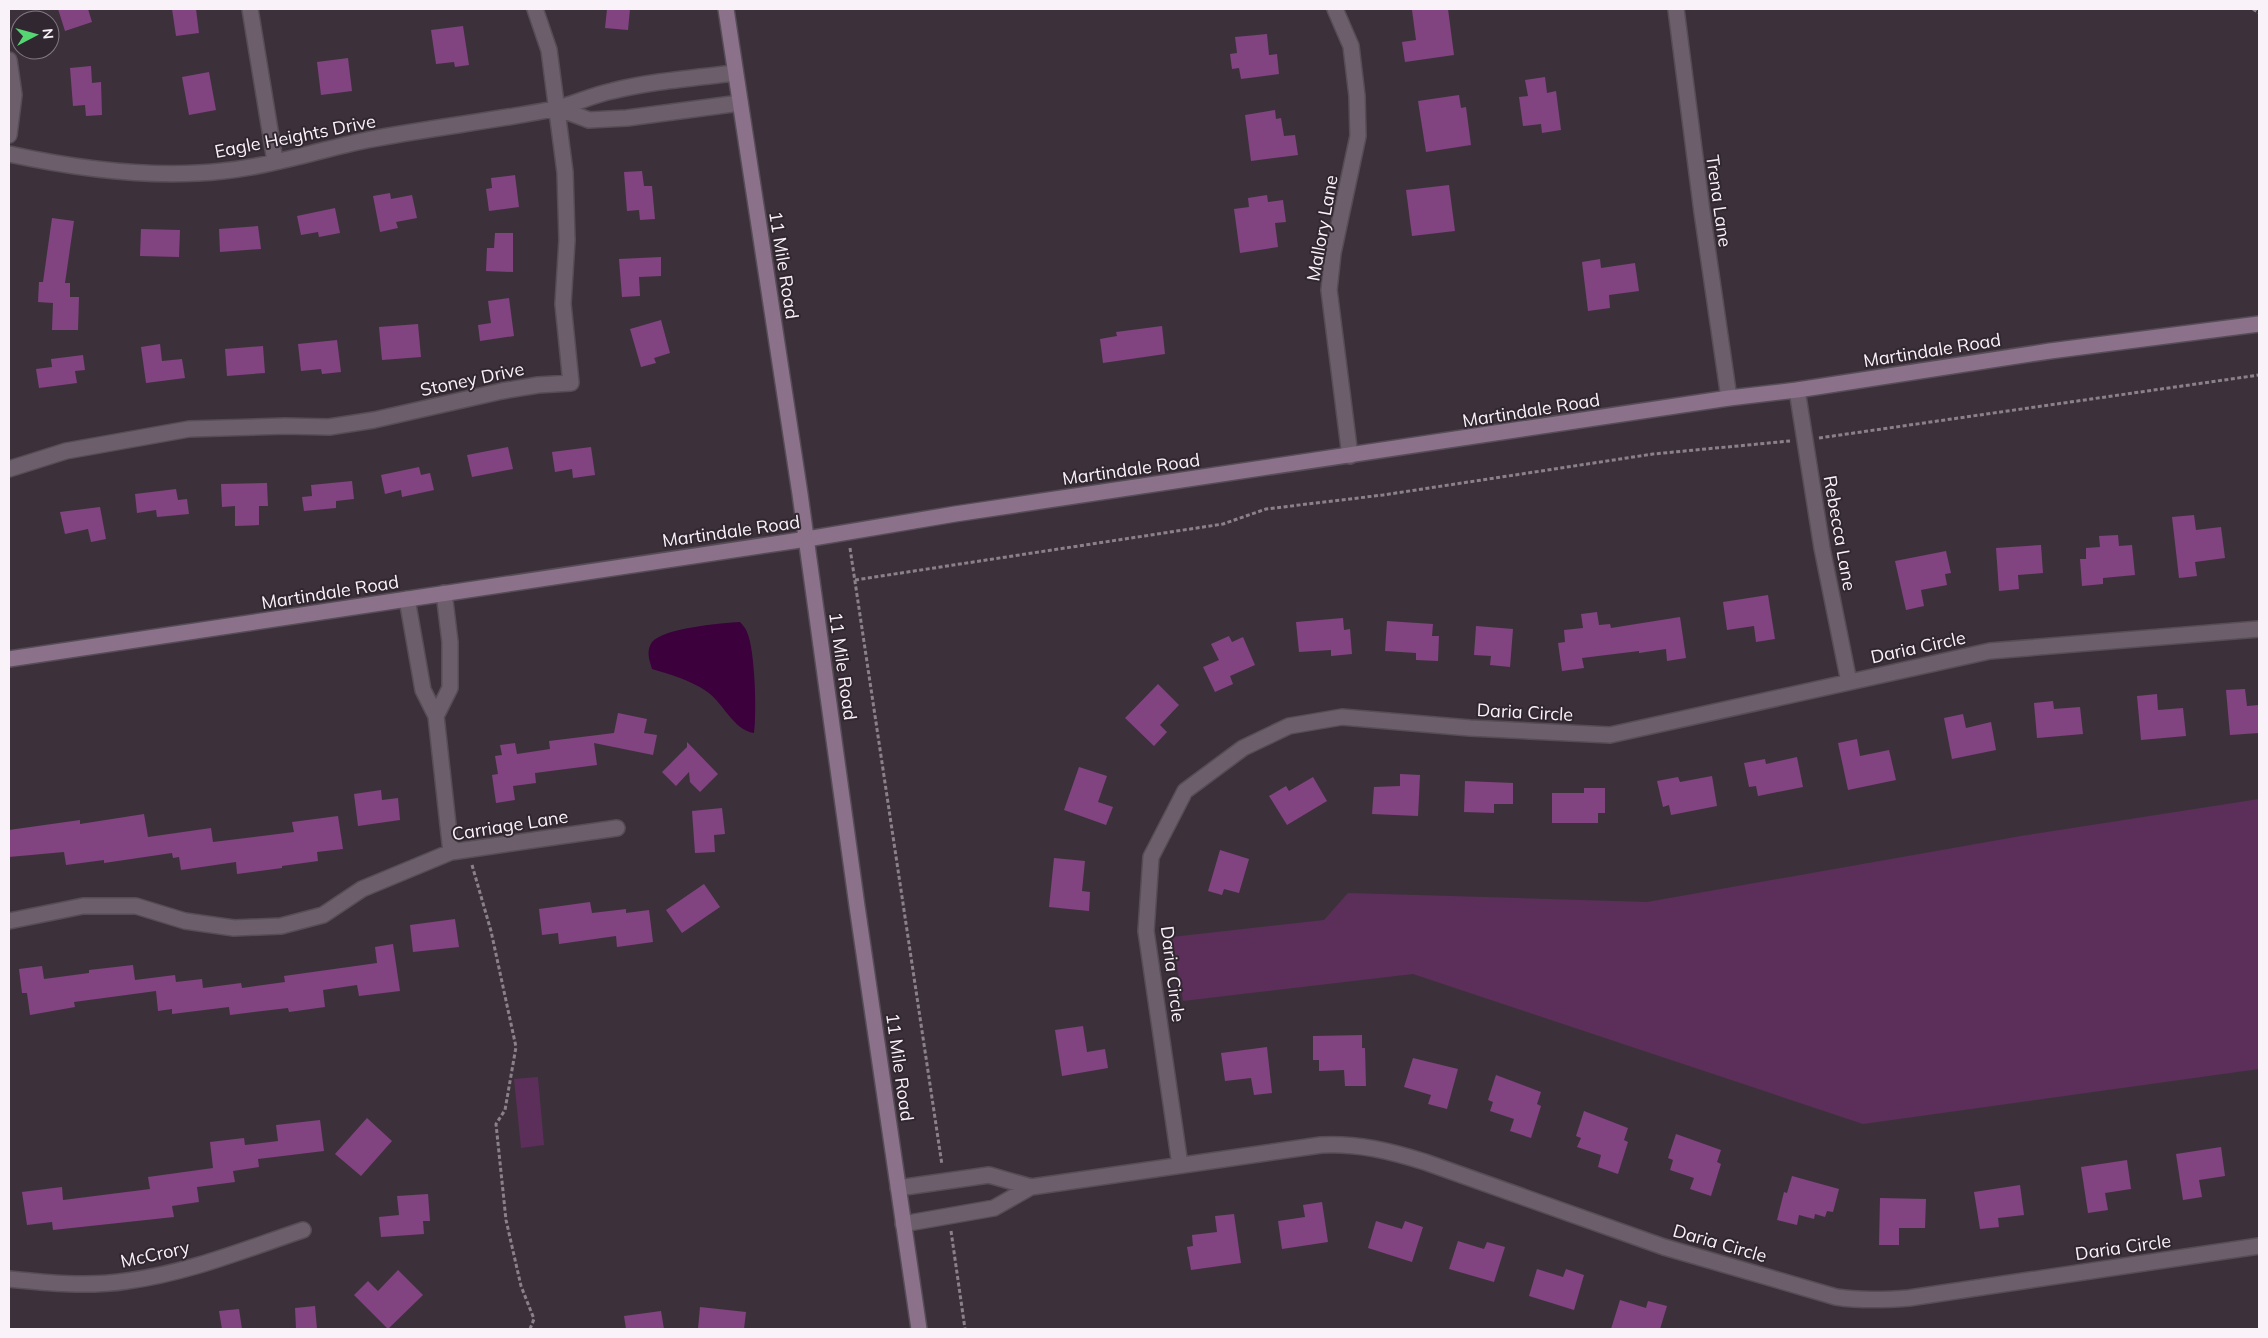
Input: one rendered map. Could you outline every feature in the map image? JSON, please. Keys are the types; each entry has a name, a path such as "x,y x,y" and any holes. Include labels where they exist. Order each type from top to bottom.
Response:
{"street":[{"path":"250,9 275,161"},
{"name":"Stoney Drive","path":"9,469 66,451 155,434 189,429 285,426 329,427 374,420 502,391 538,385 571,383 563,304 567,240 565,172 548,50 535,9"},
{"name":"11 Mile Road","path":"726,9 807,539 919,1329"},
{"name":"Mallory Lane","path":"1335,9 1351,46 1357,96 1358,136 1333,253 1329,290 1350,456"},
{"name":"Trena Lane","path":"1676,9 1702,212 1729,398"},
{"path":"9,60 14,95 9,135"},
{"name":"Eagle Heights Drive","path":"9,154 60,165 143,173 222,171 421,130 557,108 589,97 638,85 735,73"},
{"name":"Eagle Heights Drive","path":"557,108 589,120 627,118 740,103"},
{"name":"Martindale Road","path":"9,659 1729,398 1797,390 2050,351 2259,324"},
{"name":"Rebecca Lane","path":"1797,390 1822,548 1849,682"},
{"path":"436,716 450,688 450,642 444,593"},
{"path":"407,599 423,690 436,716 451,852"},
{"name":"Daria Circle","path":"1180,1165 1146,931 1150,857 1185,791 1243,748 1289,726 1342,718 1470,728 1610,735 2008,648 2259,629"},
{"name":"Carriage Lane","path":"9,920 83,906 136,906 185,921 234,928 281,926 323,914 362,889 451,852 617,828"},
{"name":"Daria Circle","path":"898,1188 988,1175 1031,1186 1321,1145 1358,1145 1387,1150 1425,1162 1664,1247 1836,1297 1854,1300 1878,1301 1909,1298 2259,1246"},
{"name":"Daria Circle","path":"903,1224 994,1208 1031,1186"},
{"name":"McCrory","path":"9,1279 65,1285 127,1281 183,1269 303,1230"}],"path":[{"path":"2253,9 2259,13"},
{"path":"854,580 1223,524 1266,509 1383,495 1654,454 1805,440 2259,375"},
{"path":"848,532 944,1181"},
{"path":"468,850 490,931 516,1047 505,1110 496,1124 506,1220 521,1286 534,1319 530,1329"},
{"path":"949,1216 965,1329"}],"shaded area":[{"path":"740,622 750,640 754,666 754,733 740,727 712,696 700,687 652,669 649,655 652,642 668,633 694,627"},
{"path":"2259,799 2259,1069 1863,1124 1413,974 1183,1001 1172,937 1324,920 1348,893 1647,902 2021,836"},
{"path":"538,1077 544,1145 521,1148 514,1079"}],"building":[{"path":"88,9 92,22 65,31 60,10 58,10"},
{"path":"172,9 196,9 199,33 176,36"},
{"path":"607,9 630,9 628,30 605,28"},
{"path":"1448,9 1454,55 1405,62 1402,42 1416,40 1412,10"},
{"path":"463,26 469,65 455,67 454,62 436,64 431,30"},
{"path":"1267,34 1269,55 1277,54 1279,74 1241,79 1239,68 1232,69 1230,54 1237,53 1235,37"},
{"path":"348,58 352,91 321,95 317,62"},
{"path":"91,66 92,83 101,82 102,115 86,116 85,105 73,106 70,68"},
{"path":"209,72 216,110 189,115 182,77"},
{"path":"1545,77 1547,93 1556,91 1561,130 1542,133 1541,124 1523,126 1519,97 1528,96 1525,80"},
{"path":"1459,95 1461,108 1466,107 1471,145 1426,152 1418,101"},
{"path":"1275,110 1276,119 1281,118 1284,136 1295,135 1298,155 1251,161 1245,115"},
{"path":"642,171 644,186 652,186 655,219 640,220 639,210 627,211 624,172"},
{"path":"515,175 519,207 489,211 486,189 492,188 491,178"},
{"path":"1449,185 1455,231 1412,236 1406,190"},
{"path":"390,193 391,199 412,195 417,218 396,222 398,228 380,232 373,196"},
{"path":"1267,195 1268,202 1283,200 1286,222 1275,223 1278,247 1240,253 1234,209 1249,207 1248,198"},
{"path":"335,208 340,233 319,237 318,232 301,235 297,216"},
{"path":"52,218 74,221 65,283 70,283 70,297 79,297 78,330 52,330 53,303 38,302 39,282 43,282"},
{"path":"258,226 261,249 220,252 219,229"},
{"path":"141,229 180,230 179,257 140,256"},
{"path":"495,233 513,233 513,272 486,271 487,248 494,248"},
{"path":"661,257 661,276 639,277 640,296 622,297 619,259"},
{"path":"1600,259 1601,268 1635,263 1639,291 1609,295 1610,308 1588,311 1582,262"},
{"path":"509,298 514,336 480,341 478,325 491,323 488,301"},
{"path":"661,320 670,353 654,358 656,363 641,367 630,329"},
{"path":"418,324 421,357 382,360 379,327"},
{"path":"1162,326 1165,354 1103,363 1100,339 1117,336 1116,332"},
{"path":"337,340 341,372 322,374 321,369 301,371 298,344"},
{"path":"160,344 162,361 182,359 185,378 146,383 141,347"},
{"path":"263,346 265,373 227,376 225,349"},
{"path":"83,355 85,370 75,371 77,383 39,388 36,369 52,367 51,359"},
{"path":"508,447 513,469 472,477 467,455"},
{"path":"591,447 595,475 573,478 572,469 555,472 552,452"},
{"path":"419,467 421,475 430,473 434,490 402,497 401,490 385,494 381,475"},
{"path":"352,481 354,499 336,501 336,508 304,511 302,497 312,496 311,485"},
{"path":"267,483 268,506 259,506 259,525 235,526 235,506 222,507 221,484"},
{"path":"176,489 178,500 187,499 189,514 157,517 156,510 137,513 135,494"},
{"path":"100,507 106,539 91,542 88,529 65,534 60,512"},
{"path":"2194,515 2196,530 2221,527 2225,558 2195,562 2197,576 2179,578 2172,517"},
{"path":"2118,535 2119,546 2132,545 2135,575 2103,578 2103,584 2082,586 2080,559 2086,559 2086,548 2100,547 2099,536"},
{"path":"2041,545 2043,573 2018,575 2019,589 1999,591 1996,548"},
{"path":"1946,551 1951,573 1945,574 1947,585 1921,590 1924,606 1906,610 1895,561"},
{"path":"1768,595 1775,639 1756,642 1754,626 1727,630 1723,602"},
{"path":"1597,612 1599,625 1610,624 1611,628 1680,617 1686,658 1667,661 1666,649 1639,653 1639,651 1582,658 1584,668 1562,671 1558,643 1565,642 1564,630 1583,628 1581,614"},
{"path":"1343,618 1344,630 1350,629 1352,654 1331,656 1331,650 1299,652 1296,622"},
{"path":"1387,621 1433,624 1432,636 1439,636 1438,661 1416,660 1416,653 1385,651"},
{"path":"1476,626 1513,629 1510,667 1490,665 1491,656 1474,655"},
{"path":"1229,636 1232,642 1243,637 1255,665 1230,676 1233,684 1215,692 1203,667 1219,660 1211,644"},
{"path":"1158,684 1179,705 1160,725 1167,732 1154,746 1125,718"},
{"path":"2245,689 2247,706 2259,705 2259,733 2230,735 2226,690"},
{"path":"2157,694 2158,710 2183,708 2186,736 2141,740 2137,696"},
{"path":"2053,701 2054,709 2080,707 2083,734 2037,738 2034,703"},
{"path":"618,713 647,719 644,733 657,735 653,755 594,743 597,765 535,773 536,783 513,786 515,800 496,803 492,775 498,774 495,756 502,755 500,745 515,743 517,754 550,749 549,741 614,733"},
{"path":"1963,714 1966,728 1991,722 1996,750 1952,759 1944,718"},
{"path":"1857,739 1860,756 1889,750 1896,780 1848,790 1838,743"},
{"path":"687,742 718,774 700,792 690,782 689,772 676,786 662,772 687,747"},
{"path":"1797,757 1803,787 1758,796 1756,786 1749,787 1744,763 1765,759 1766,764"},
{"path":"1079,767 1107,776 1098,802 1113,807 1106,825 1064,810"},
{"path":"1400,774 1420,775 1418,816 1372,814 1374,787 1400,786"},
{"path":"1712,776 1717,806 1671,815 1669,805 1663,807 1657,781 1678,777 1680,782"},
{"path":"1313,777 1327,801 1287,825 1269,796 1286,786 1289,791"},
{"path":"1465,781 1513,783 1513,804 1494,804 1494,813 1464,812"},
{"path":"1584,788 1605,788 1605,813 1598,813 1598,823 1552,823 1552,793 1584,793"},
{"path":"381,790 382,800 398,798 400,820 358,826 354,794"},
{"path":"722,808 725,834 714,835 715,852 695,853 692,811"},
{"path":"144,814 148,837 211,828 213,842 294,832 292,822 338,816 343,849 317,852 318,861 237,874 236,862 181,870 179,857 173,858 172,853 104,863 104,860 66,865 64,852 9,857 9,830 80,820 80,824"},
{"path":"1220,850 1249,859 1239,893 1224,889 1222,895 1208,891"},
{"path":"1054,858 1085,861 1082,891 1090,892 1089,911 1049,907"},
{"path":"704,884 720,907 682,933 666,910"},
{"path":"590,902 592,913 626,909 626,913 649,910 653,942 617,947 616,936 559,944 558,933 542,935 539,909"},
{"path":"455,919 459,947 413,952 410,925"},
{"path":"393,944 400,991 359,996 357,985 323,990 325,1007 289,1012 288,1008 230,1015 229,1007 172,1014 172,1009 158,1011 156,991 74,1002 75,1007 30,1015 27,993 22,993 19,969 42,966 44,979 89,973 89,970 133,965 135,980 175,975 176,982 202,979 203,988 241,983 242,988 285,982 284,976 377,963 375,947"},
{"path":"1083,1026 1087,1052 1105,1049 1108,1068 1062,1076 1055,1030"},
{"path":"1362,1035 1362,1048 1365,1048 1366,1086 1345,1086 1344,1070 1319,1071 1319,1060 1313,1060 1313,1036"},
{"path":"1267,1047 1272,1093 1254,1095 1251,1078 1225,1081 1221,1053"},
{"path":"1413,1058 1458,1069 1447,1109 1428,1104 1431,1095 1404,1087"},
{"path":"1496,1075 1541,1092 1537,1104 1541,1106 1531,1138 1510,1131 1514,1119 1490,1111 1493,1102 1488,1100"},
{"path":"1584,1111 1628,1128 1624,1140 1628,1142 1618,1174 1598,1167 1601,1155 1577,1147 1581,1138 1576,1136"},
{"path":"367,1118 392,1141 361,1176 335,1154"},
{"path":"320,1120 324,1151 258,1159 259,1167 233,1171 235,1182 197,1187 199,1202 172,1206 174,1217 53,1230 52,1222 27,1225 22,1192 62,1187 63,1200 150,1189 148,1177 213,1168 210,1142 244,1138 245,1145 278,1141 276,1125"},
{"path":"1676,1134 1721,1150 1717,1162 1721,1164 1711,1196 1690,1189 1694,1178 1670,1170 1673,1160 1668,1158"},
{"path":"2221,1147 2225,1176 2199,1180 2202,1197 2183,1200 2176,1154"},
{"path":"2127,1160 2131,1189 2105,1193 2108,1210 2088,1213 2081,1167"},
{"path":"1792,1176 1839,1189 1833,1212 1827,1211 1825,1217 1815,1214 1814,1219 1799,1215 1797,1225 1777,1220 1784,1192 1787,1193"},
{"path":"2020,1185 2024,1215 1998,1218 1999,1227 1980,1229 1974,1192"},
{"path":"428,1194 430,1221 423,1221 424,1234 381,1237 379,1217 399,1215 397,1196"},
{"path":"1880,1198 1926,1199 1925,1228 1899,1228 1899,1245 1879,1245"},
{"path":"1322,1202 1328,1242 1282,1249 1278,1221 1305,1217 1303,1205"},
{"path":"1234,1214 1241,1263 1191,1270 1187,1247 1193,1246 1192,1235 1217,1232 1215,1216"},
{"path":"1376,1221 1402,1229 1405,1221 1423,1227 1412,1262 1368,1248"},
{"path":"1458,1241 1484,1249 1487,1242 1505,1247 1494,1282 1449,1269"},
{"path":"1537,1269 1563,1277 1566,1269 1584,1275 1574,1310 1529,1296"},
{"path":"398,1270 423,1295 388,1329 354,1295 368,1281 378,1291"},
{"path":"1620,1300 1646,1308 1648,1301 1667,1306 1660,1329 1611,1329"},
{"path":"315,1306 317,1329 296,1329 295,1308"},
{"path":"700,1307 746,1312 744,1329 698,1329"},
{"path":"239,1309 242,1329 222,1329 219,1311"},
{"path":"661,1311 664,1329 626,1329 624,1316"}]}
